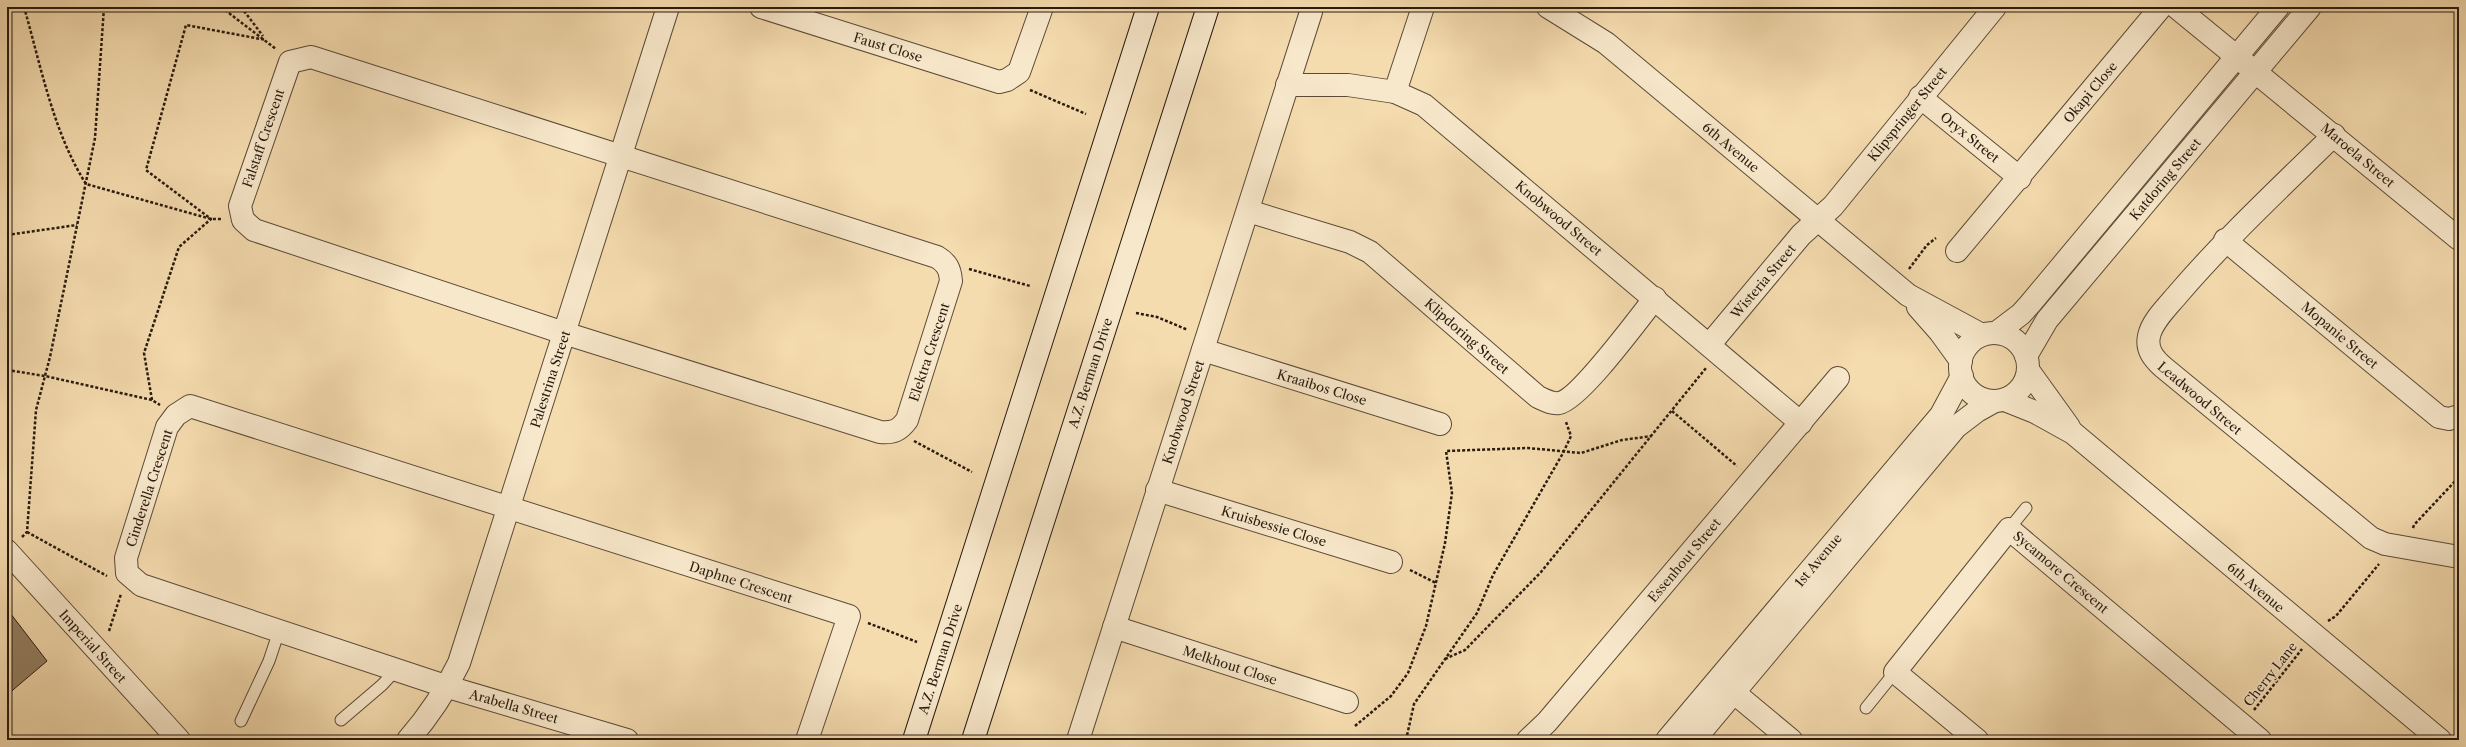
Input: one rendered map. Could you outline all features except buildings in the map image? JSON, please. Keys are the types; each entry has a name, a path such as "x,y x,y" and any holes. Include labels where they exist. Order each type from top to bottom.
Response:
{"street":[{"name":"Palestrina Street","path":"408,740 430,714 448,687 459,663 668,7"},
{"name":"Faust Close","path":"762,7 999,82 1015,76"},
{"path":"1015,76 1024,63 1042,7"},
{"name":"A.Z. Berman Drive","path":"914,740 1148,7"},
{"name":"A.Z. Berman Drive","path":"973,740 1208,7"},
{"path":"1396,92 1423,7"},
{"name":"6th Avenue","path":"1548,7 1606,43 1908,295 1940,332 1961,369"},
{"name":"Klipspringer Street","path":"1817,220 1833,206 1920,97 1995,7"},
{"name":"Okapi Close","path":"1957,251 2020,178 2161,7"},
{"name":"Maroela Street","path":"2176,7 2459,239"},
{"name":"Katdoring Street","path":"1989,334 2021,314 2278,7"},
{"name":"Katdoring Street","path":"2027,363 2047,320 2310,7"},
{"name":"Knobwood Street","path":"1078,740 1311,12"},
{"path":"290,62 311,57 622,155 937,257 945,262 950,271"},
{"name":"Falstaff Crescent","path":"243,220 240,206 290,62"},
{"name":"Knobwood Street","path":"1287,85 1348,86 1396,92 1424,105 1655,298 1801,423"},
{"name":"Oryx Street","path":"1920,97 2020,178"},
{"name":"Leadwood Street","path":"2334,135 2225,240 2151,328 2148,337 2151,354 2356,528 2371,538 2385,544 2459,557"},
{"name":"Klipdoring Street","path":"1248,210 1350,242 1370,252 1538,397 1550,402 1565,400 1580,388 1655,298"},
{"path":"243,220 254,230 564,333 880,432 891,433 901,429"},
{"name":"Wisteria Street","path":"1714,348 1802,235 1817,220"},
{"name":"Mopanie Street","path":"2225,240 2439,417 2449,419 2459,416"},
{"name":"Elektra Crescent","path":"901,429 907,420 951,281 950,271"},
{"name":"6th Avenue","path":"1908,295 1989,334"},
{"path":"1989,334 2015,340 2027,363 2021,389 2000,400 1985,400 1972,393 1961,369 1969,344 1989,334"},
{"name":"Kraaibos Close","path":"1205,344 1440,424"},
{"name":"6th Avenue","path":"2027,363 2073,433"},
{"name":"1st Avenue","path":"1694,740 1726,686 1941,415 1961,369"},
{"name":"Essenhout Street","path":"1528,740 1547,722 1838,378"},
{"name":"6th Avenue","path":"2000,400 2035,412 2073,433 2440,740"},
{"name":"1st Avenue","path":"1667,740 1726,686 1956,427 1977,411 2000,400"},
{"name":"Cinderella Crescent","path":"125,579 126,558 167,427 176,414 190,406 509,507"},
{"name":"Kruisbessie Close","path":"1157,490 1391,562"},
{"name":"Daphne Crescent","path":"509,507 848,616"},
{"name":"Sycamore Crescent","path":"1895,672 2010,529 2248,730"},
{"name":"Imperial Street","path":"14,544 179,740"},
{"path":"125,579 448,687"},
{"path":"807,740 848,616"},
{"name":"Melkhout Close","path":"1114,627 1347,702"},
{"path":"1895,672 1977,740"},
{"path":"1726,686 1791,740"},
{"name":"Arabella Street","path":"448,687 594,735 627,740"}],"lane":[{"path":"2010,529 2026,508"},
{"path":"241,721 269,661 279,631"},
{"path":"341,720 382,685 396,670"},
{"path":"1866,708 1895,672"}],"path":[{"path":"24,7 52,108 72,162 86,184 211,219 243,220"},
{"path":"14,544 27,532 36,410 45,376 95,138 104,7"},
{"path":"221,7 266,40 290,62"},
{"path":"241,7 266,40"},
{"path":"211,219 146,170 186,24 266,40"},
{"path":"1015,76 1027,89 1086,114"},
{"path":"152,400 144,353 179,247 211,219"},
{"path":"7,235 77,225"},
{"path":"1907,273 1926,245 1936,238"},
{"path":"950,271 970,268 1030,286"},
{"path":"1136,313 1157,317 1205,344"},
{"path":"1446,659 1465,650 1541,572 1672,411 1714,348"},
{"path":"7,370 45,376 152,400 176,414"},
{"path":"1672,411 1753,479"},
{"path":"901,429 917,444 944,456 972,472"},
{"path":"1406,740 1414,704 1477,613 1493,575 1572,436"},
{"path":"1355,726 1391,696 1408,673 1426,626 1445,543 1452,493 1446,451 1528,448 1563,453 1581,453 1622,440 1652,436"},
{"path":"2409,548 2414,525 2459,477"},
{"path":"27,532 125,579 108,631"},
{"path":"2322,624 2336,616 2381,561"},
{"path":"1391,562 1436,583"},
{"path":"848,616 917,642"},
{"name":"Cherry Lane","path":"2248,730 2304,647"}]}
